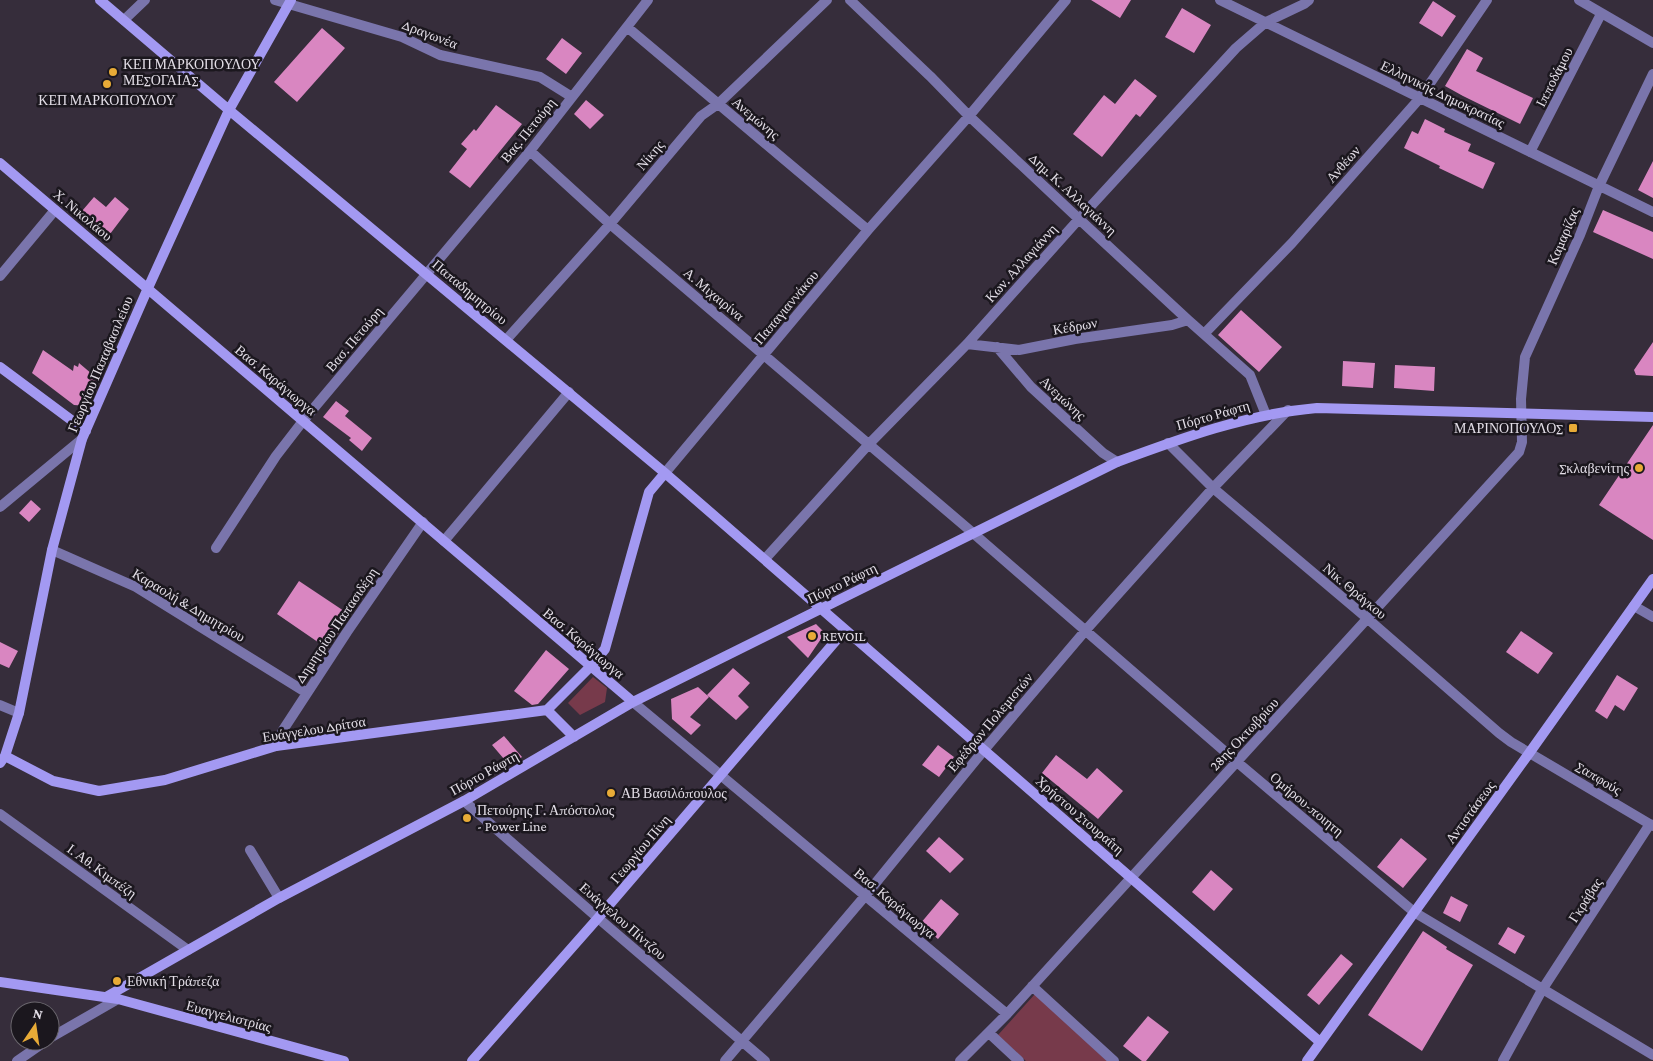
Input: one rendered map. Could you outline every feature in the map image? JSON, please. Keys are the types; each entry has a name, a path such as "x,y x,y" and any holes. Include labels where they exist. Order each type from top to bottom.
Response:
{"street":[{"name":"Παπαδημητρίου","path":"100,0 229,110 665,473 821,609"},
{"path":"124,20 145,0"},
{"name":"Δραγωνέα","path":"275,0 290,2 402,37 449,57 540,77 572,97"},
{"name":"Βας. Πετούρη","path":"426,274 530,151 648,0"},
{"name":"Νίκης","path":"506,340 610,224 701,116 718,104 827,0"},
{"name":"Δημ. Κ. Αλλαγιάννη","path":"850,0 969,116 1188,320 1250,375 1266,415"},
{"name":"Παπαγιαννάκου","path":"591,666 605,649 649,492 868,230 969,116 1066,0"},
{"name":"Ελληνικής Δημοκρατίας","path":"1220,0 1653,212"},
{"name":"Κων. Αλλαγιάννη","path":"765,560 870,444 967,344 1236,48 1266,22 1309,0"},
{"name":"Ανθέων","path":"1204,334 1292,243 1420,98 1487,0"},
{"path":"1579,0 1653,43"},
{"name":"Γεωργίου Παπαβασιλείου","path":"2,759 19,713 52,550 84,435 229,110 290,2"},
{"name":"Ιπποδάμου","path":"1530,152 1601,14"},
{"name":"Ανεμώνης","path":"627,26 868,230"},
{"name":"Καμαρίζας","path":"1522,414 1524,357 1580,236 1599,186 1653,74"},
{"name":"Α. Μιχαιρίνα","path":"530,151 610,224 974,533"},
{"name":"Χ. Νικολάου","path":"0,162 148,288"},
{"path":"0,276 55,210"},
{"name":"Βασ. Πετούρη","path":"216,548 276,456 426,274"},
{"name":"Βασ. Καράγιωργα","path":"148,288 633,702 1006,1014"},
{"name":"Κέδρων","path":"967,344 1019,350 1188,320"},
{"name":"Ανεμώνης","path":"997,348 1031,388 1103,453 1117,462"},
{"path":"0,367 84,435 0,507"},
{"path":"444,541 569,392"},
{"name":"Πόρτο Ράφτη","path":"106,997 279,898 464,801 633,702 1117,462 1200,432 1288,410 1329,408 1653,417"},
{"name":"Εφέδρων Πολεμιστών","path":"725,1061 1085,631 1213,488 1288,410"},
{"name":"28ης Οκτωβρίου","path":"960,1061 989,1033 1519,452 1522,442 1522,414"},
{"name":"Νικ. Θράγκου","path":"1168,443 1213,488 1499,733 1530,752"},
{"name":"Δημητρίου Παπασιδέρη","path":"276,746 283,730 347,632 423,522"},
{"name":"Ομήρου-ποιητη","path":"974,533 1236,762 1414,912 1653,1055"},
{"name":"Καραολή & Δημητρίου","path":"52,550 136,588 307,693"},
{"name":"Αντιστάσεως","path":"1307,1061 1653,579"},
{"path":"1634,606 1653,617"},
{"name":"Χρήστου Στουραΐτη","path":"821,609 1320,1042"},
{"name":"Γεωργίου Πίνη","path":"472,1061 598,918 845,630"},
{"path":"574,737 547,710 591,666"},
{"path":"0,705 19,713"},
{"name":"Ευάγγελου Δρίτσα","path":"2,759 53,781 98,791 165,780 276,746 547,710"},
{"name":"Σαπφούς","path":"1530,752 1651,825"},
{"name":"Ευάγγελου Πίντζου","path":"464,801 765,1061"},
{"name":"Ι. Αθ. Κιμπέζη","path":"0,814 188,950"},
{"name":"Γκράβας","path":"1503,1061 1542,990 1651,825"},
{"path":"250,850 279,898"},
{"name":"Ευαγγελιστρίας","path":"0,982 118,999 319,1058 344,1061"},
{"path":"1032,986 1114,1061"},
{"path":"60,1032 118,999"},
{"path":"989,1033 1019,1061"},
{"path":"17,1061 32,1051"}],"shaded area":[{"path":"593,677 607,688 605,702 580,715 568,703"},
{"path":"1035,994 1107,1061 1026,1061 998,1035"}],"building":[{"path":"1091,0 1131,0 1120,18"},
{"path":"1433,1 1456,16 1442,37 1419,23"},
{"path":"1182,8 1211,25 1194,53 1165,37"},
{"path":"322,28 345,48 297,102 274,82"},
{"path":"562,38 582,53 566,74 546,59"},
{"path":"1467,49 1483,58 1476,71 1533,98 1520,124 1445,86"},
{"path":"1135,79 1157,96 1140,117 1136,114 1102,157 1073,134 1104,95 1115,104"},
{"path":"586,100 604,115 590,129 574,114"},
{"path":"496,105 522,124 470,188 449,172 467,149 461,144 474,129 476,131"},
{"path":"1425,119 1445,129 1444,132 1471,144 1468,151 1495,163 1483,189 1439,168 1440,166 1404,148 1412,131 1418,134"},
{"path":"1653,161 1653,198 1638,190"},
{"path":"94,197 106,207 115,197 129,209 110,234 82,211"},
{"path":"1603,210 1653,232 1653,259 1593,232"},
{"path":"1241,310 1282,347 1259,372 1218,335"},
{"path":"1653,342 1653,376 1636,375 1634,370"},
{"path":"43,350 73,371 74,365 78,367 79,363 99,380 87,406 74,405 32,373"},
{"path":"1343,361 1375,363 1373,388 1342,386"},
{"path":"1395,365 1435,367 1434,391 1394,388"},
{"path":"336,401 349,411 345,416 372,438 362,451 349,440 351,438 323,417"},
{"name":"Σκλαβενίτης","path":"1653,425 1653,540 1599,505"},
{"path":"31,500 41,509 29,522 19,513"},
{"path":"299,581 350,615 328,649 277,614"},
{"path":"816,624 825,633 808,658 787,637"},
{"path":"1521,631 1553,653 1538,674 1506,652"},
{"path":"0,642 18,651 9,668 0,664"},
{"path":"546,650 569,669 538,704 532,705 514,691"},
{"path":"733,668 750,683 738,696 749,707 736,720 707,695"},
{"path":"1617,675 1638,688 1624,711 1615,705 1607,719 1595,711"},
{"path":"698,687 709,697 690,717 701,725 691,735 672,719 671,699"},
{"path":"504,736 522,757 510,766 492,745"},
{"path":"938,745 954,757 939,777 922,765"},
{"path":"1056,755 1087,779 1097,768 1123,791 1098,819 1042,773"},
{"path":"939,837 964,859 950,873 926,851"},
{"path":"1401,838 1427,859 1403,888 1377,867"},
{"path":"1211,870 1233,889 1214,911 1192,892"},
{"path":"1451,896 1468,905 1460,922 1443,913"},
{"path":"941,899 959,914 938,939 920,924"},
{"path":"1508,927 1525,936 1515,954 1498,944"},
{"path":"1423,931 1447,947 1446,949 1473,965 1422,1051 1368,1015"},
{"path":"1341,954 1353,964 1319,1005 1307,995"},
{"path":"1148,1016 1169,1032 1146,1061 1142,1061 1123,1046"}],"place":[{"name":"ΚΕΠ ΜΑΡΚΟΠΟΥΛΟΥ ΜΕΣΟΓΑΙΑΣ","path":"113,72"},
{"name":"ΚΕΠ ΜΑΡΚΟΠΟΥΛΟΥ","path":"107,84"},
{"name":"ΜΑΡΙΝΟΠΟΥΛΟΣ","path":"1573,428"},
{"name":"Σκλαβενίτης","path":"1639,468"},
{"name":"REVOIL","path":"812,636"},
{"name":"ΑΒ Βασιλόπουλος","path":"611,793"},
{"name":"Πετούρης Γ. Απόστολος - Power Line","path":"467,818"},
{"name":"Εθνική Τράπεζα","path":"117,981"}]}
